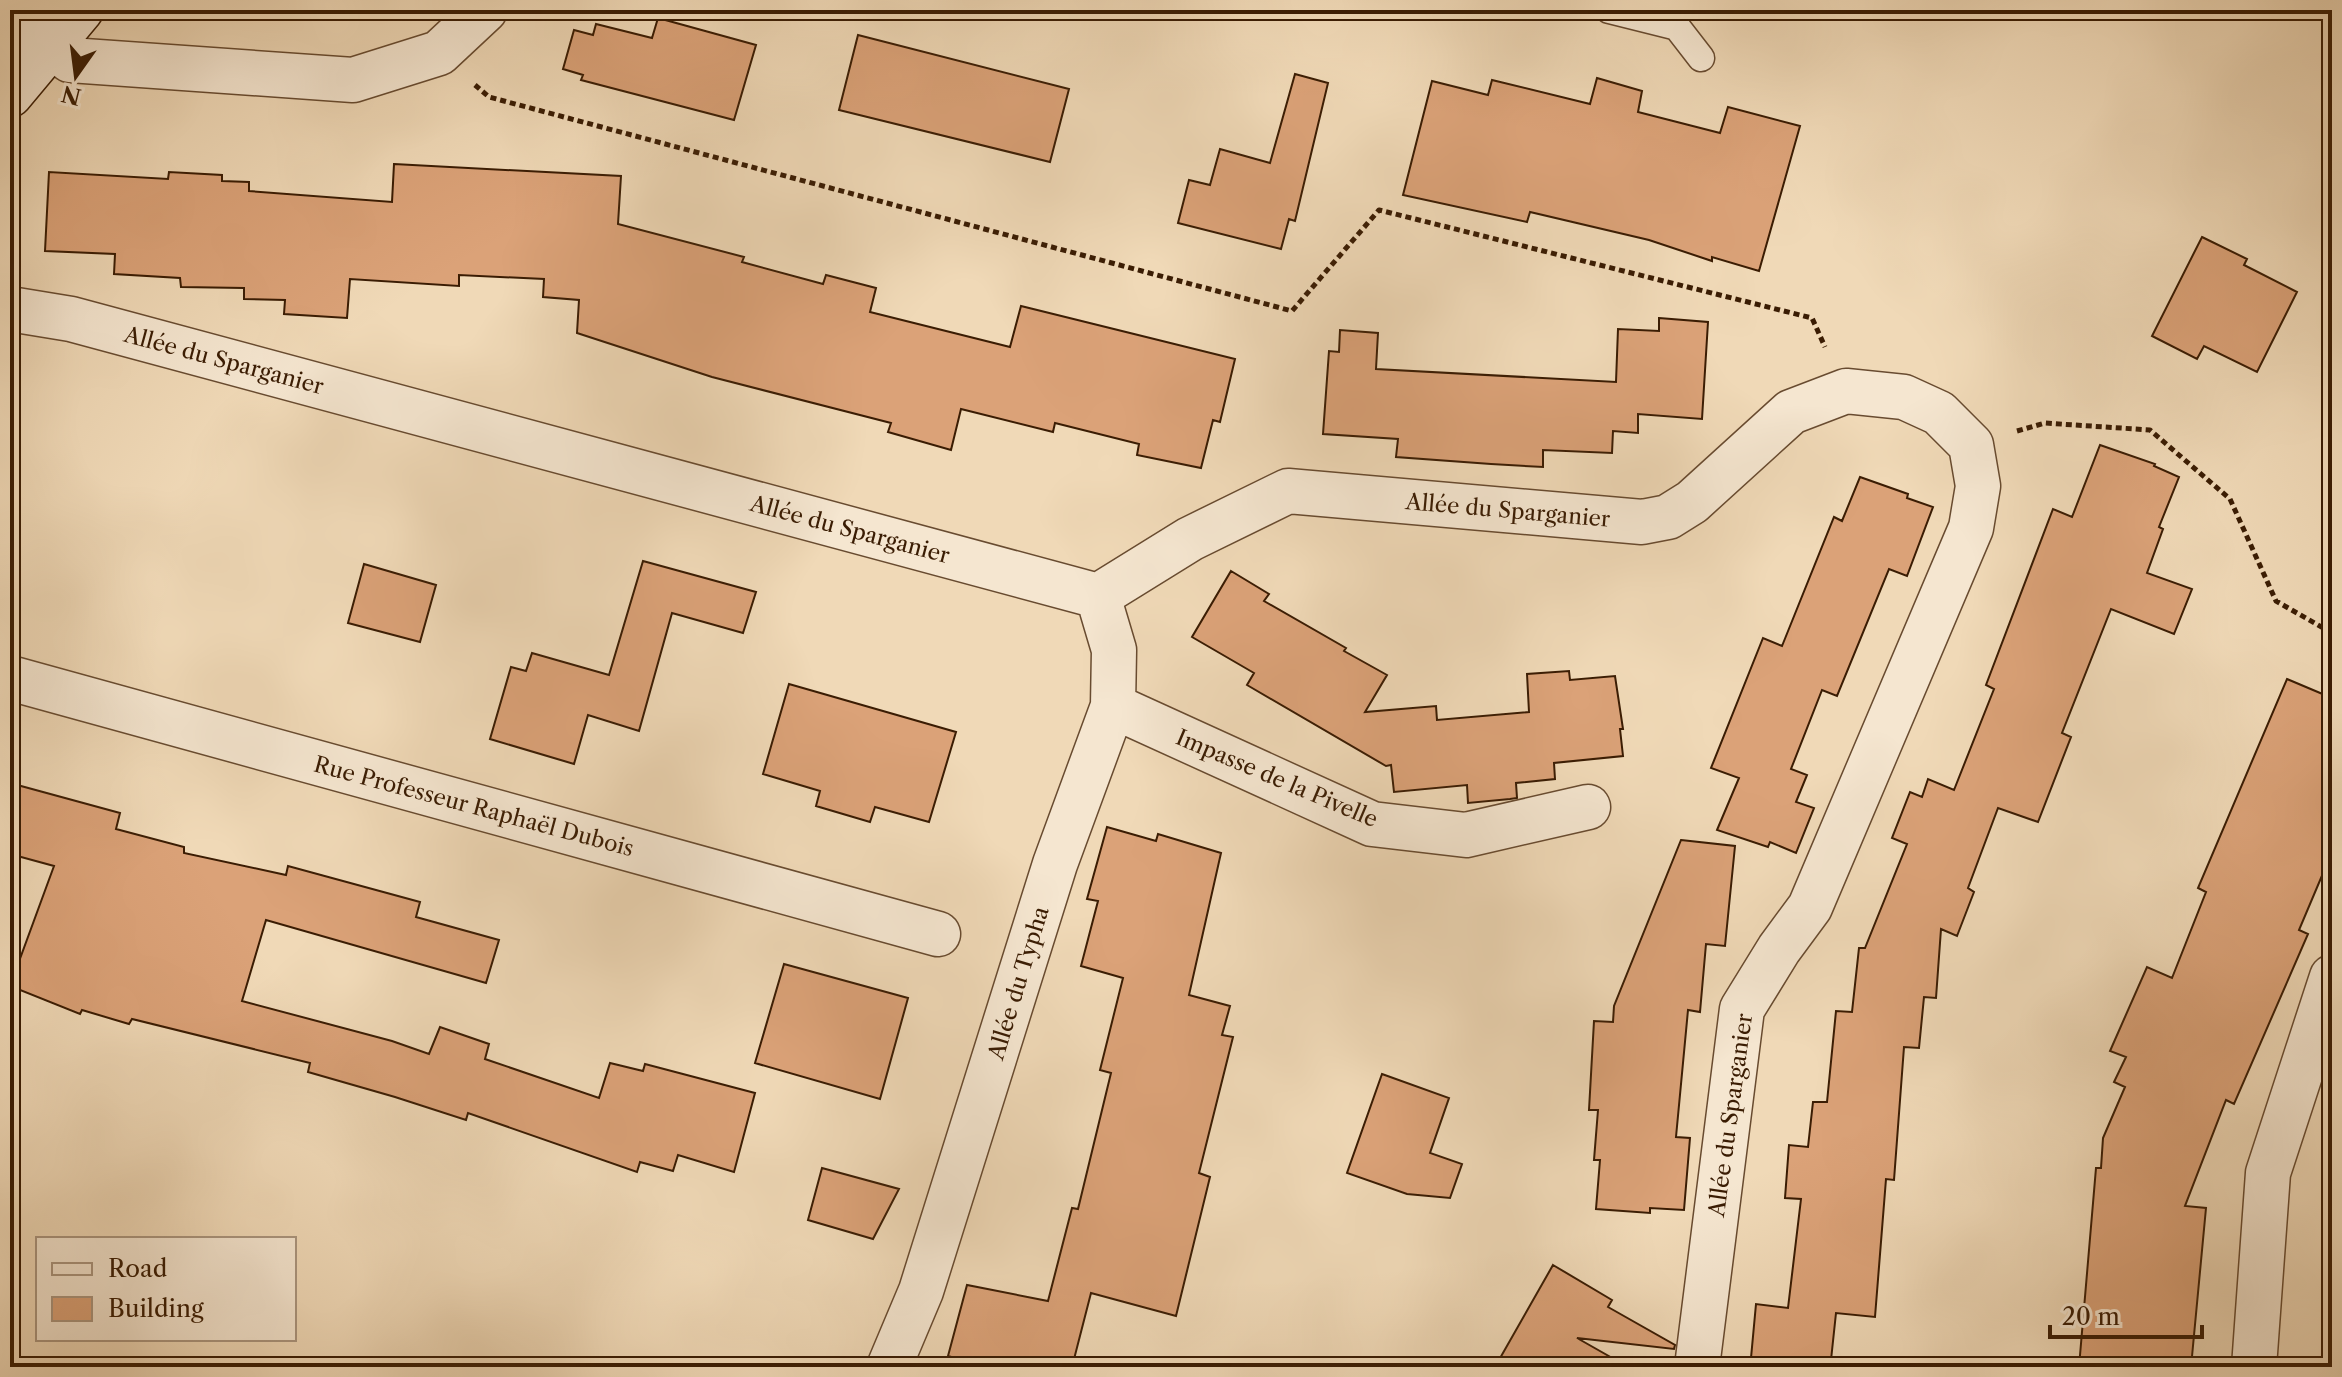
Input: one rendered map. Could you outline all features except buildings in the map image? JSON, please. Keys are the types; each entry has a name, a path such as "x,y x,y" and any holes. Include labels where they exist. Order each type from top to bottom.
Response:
{"street":[{"path":"10,95 81,10"},
{"path":"14,16 70,60 353,80 439,53 485,10"},
{"name":"Allée du Sparganier","path":"10,286 71,319"},
{"name":"Allée du Sparganier","path":"10,309 71,319 1098,596 1190,539 1288,491 1642,522 1668,517 1692,502 1791,412 1846,391 1904,397 1939,413 1971,445 1978,486 1971,528 1810,907 1779,949 1742,1009 1697,1367"},
{"name":"Allée du Typha","path":"889,1367 921,1291 1055,864 1113,706 1114,650 1098,596"},
{"name":"Rue Professeur Raphaël Dubois","path":"10,678 938,934"},
{"name":"Impasse de la Pivelle","path":"1113,706 1372,824 1466,835 1588,807"},
{"path":"2254,1367 2268,1173 2332,977"}],"lane":[{"path":"1609,10 1677,27 1701,58"}],"path":[{"path":"439,53 489,97 1292,311 1379,210 1812,318 1846,391"},
{"path":"1971,445 2045,423 2150,430 2230,499 2276,601 2332,633"}]}
